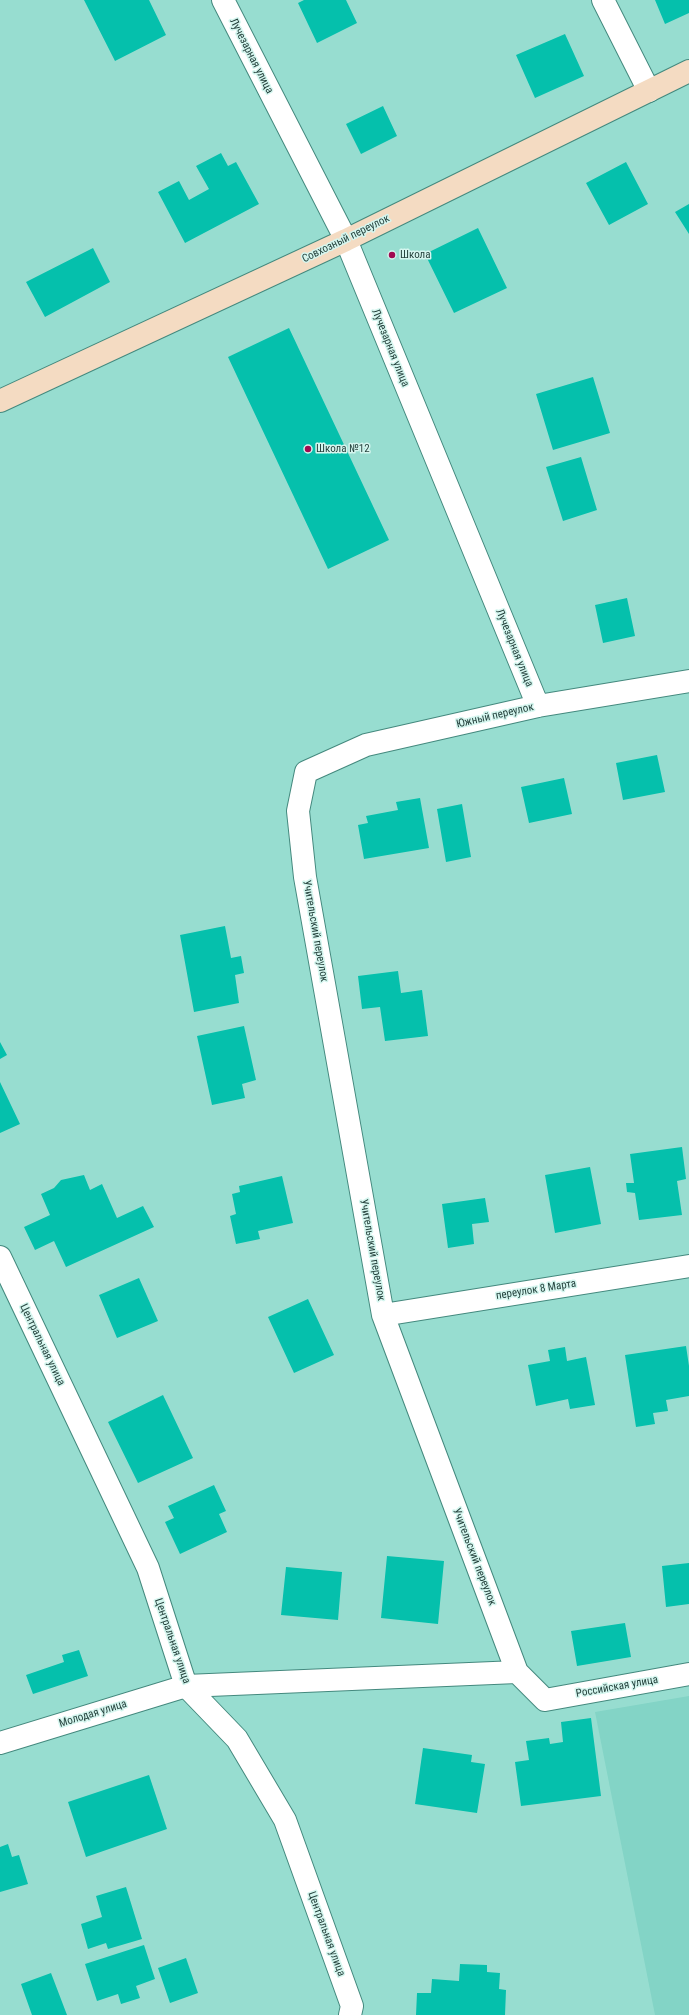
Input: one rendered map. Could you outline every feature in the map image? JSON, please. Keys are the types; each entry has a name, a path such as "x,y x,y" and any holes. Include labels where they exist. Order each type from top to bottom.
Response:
{"street":[{"name":"Лучезарная улица","path":"223,0 346,240 538,706"},
{"path":"602,0 649,91"},
{"name":"Совхозный переулок","path":"0,401 346,240 689,71"},
{"name":"Южный переулок","path":"306,772 366,746 538,706 689,681"},
{"name":"Учительский переулок","path":"306,772 298,811 305,877 383,1315 517,1672 544,1700"},
{"name":"Центральная улица","path":"0,1257 148,1568 186,1686 237,1739 285,1820 352,2006 350,2015"},
{"name":"переулок 8 Марта","path":"383,1315 689,1266"},
{"name":"Молодая улица","path":"0,1743 186,1686 517,1672"},
{"name":"Российская улица","path":"544,1700 689,1674"}],"shaded area":[{"path":"689,1696 689,2015 655,2015 595,1712"}],"building":[{"path":"84,0 149,0 166,35 115,61"},
{"path":"304,0 346,0 357,23 317,43 298,3"},
{"path":"655,0 689,0 689,13 665,24"},
{"path":"565,34 584,76 535,98 516,55"},
{"path":"383,106 397,136 361,154 346,124"},
{"path":"221,153 228,166 236,162 259,204 185,243 158,192 179,181 189,200 209,189 196,166"},
{"path":"626,162 648,204 609,225 586,183"},
{"path":"689,204 689,234 675,212"},
{"path":"478,228 507,288 454,313 425,254"},
{"path":"93,248 110,282 45,317 26,282"},
{"name":"Школа №12","path":"289,328 389,540 328,569 228,357"},
{"path":"593,377 610,433 553,450 536,394"},
{"path":"581,457 597,510 563,521 546,467"},
{"path":"627,598 635,636 603,643 595,605"},
{"path":"657,755 665,792 623,800 616,763"},
{"path":"564,778 572,814 529,823 521,787"},
{"path":"420,798 429,848 364,859 358,825 368,823 366,816 398,810 396,802"},
{"path":"462,804 471,857 446,862 437,809"},
{"path":"225,926 231,958 241,956 244,973 235,975 239,1003 194,1012 180,935"},
{"path":"398,971 401,993 422,990 428,1036 385,1041 380,1007 362,1009 358,976"},
{"path":"244,1026 256,1080 242,1084 245,1098 212,1105 197,1036"},
{"path":"0,1042 7,1055 0,1059"},
{"path":"0,1082 20,1124 0,1133"},
{"path":"682,1147 686,1179 677,1181 682,1215 639,1220 635,1193 627,1192 626,1183 634,1183 630,1154"},
{"path":"590,1167 601,1224 555,1233 545,1175"},
{"path":"84,1175 90,1190 102,1184 117,1218 143,1206 154,1227 66,1267 54,1241 35,1250 24,1227 50,1215 41,1194 54,1188 61,1180"},
{"path":"282,1176 293,1223 258,1231 260,1239 236,1244 230,1216 236,1214 232,1194 240,1192 239,1186"},
{"path":"485,1198 489,1222 472,1224 474,1244 448,1248 442,1204"},
{"path":"139,1278 158,1321 117,1338 99,1295"},
{"path":"308,1299 334,1355 294,1373 268,1317"},
{"path":"686,1346 689,1366 689,1396 666,1400 668,1411 653,1413 655,1424 636,1427 625,1355"},
{"path":"565,1347 567,1361 586,1357 595,1405 570,1409 568,1399 536,1406 528,1365 550,1361 548,1350"},
{"path":"163,1395 193,1458 138,1483 108,1422"},
{"path":"214,1485 226,1511 219,1514 227,1532 180,1554 165,1522 174,1518 168,1506"},
{"path":"387,1556 444,1561 438,1624 381,1618"},
{"path":"689,1563 689,1604 666,1607 662,1566"},
{"path":"286,1567 342,1572 338,1620 281,1615"},
{"path":"625,1623 631,1657 577,1666 571,1631"},
{"path":"79,1650 88,1676 33,1694 26,1675 64,1662 62,1655"},
{"path":"591,1718 601,1796 521,1806 515,1762 529,1760 526,1741 549,1738 550,1744 563,1742 561,1722"},
{"path":"423,1748 472,1755 471,1762 485,1764 477,1813 415,1804"},
{"path":"149,1775 167,1829 86,1857 68,1802"},
{"path":"8,1844 12,1857 19,1855 28,1884 0,1892 0,1847"},
{"path":"126,1887 142,1939 108,1949 106,1943 88,1949 81,1924 102,1917 96,1896"},
{"path":"144,1945 155,1979 136,1986 140,1998 121,2004 118,1994 97,2001 85,1964"},
{"path":"186,1958 198,1993 170,2003 158,1968"},
{"path":"460,1964 487,1965 487,1972 500,1973 499,1989 506,1990 505,2015 416,2015 417,1993 431,1993 432,1979 459,1981"},
{"path":"51,1973 67,2015 32,2015 21,1984"}],"place":[{"name":"Школа","path":"392,255"},
{"name":"Школа №12","path":"308,449"}]}
